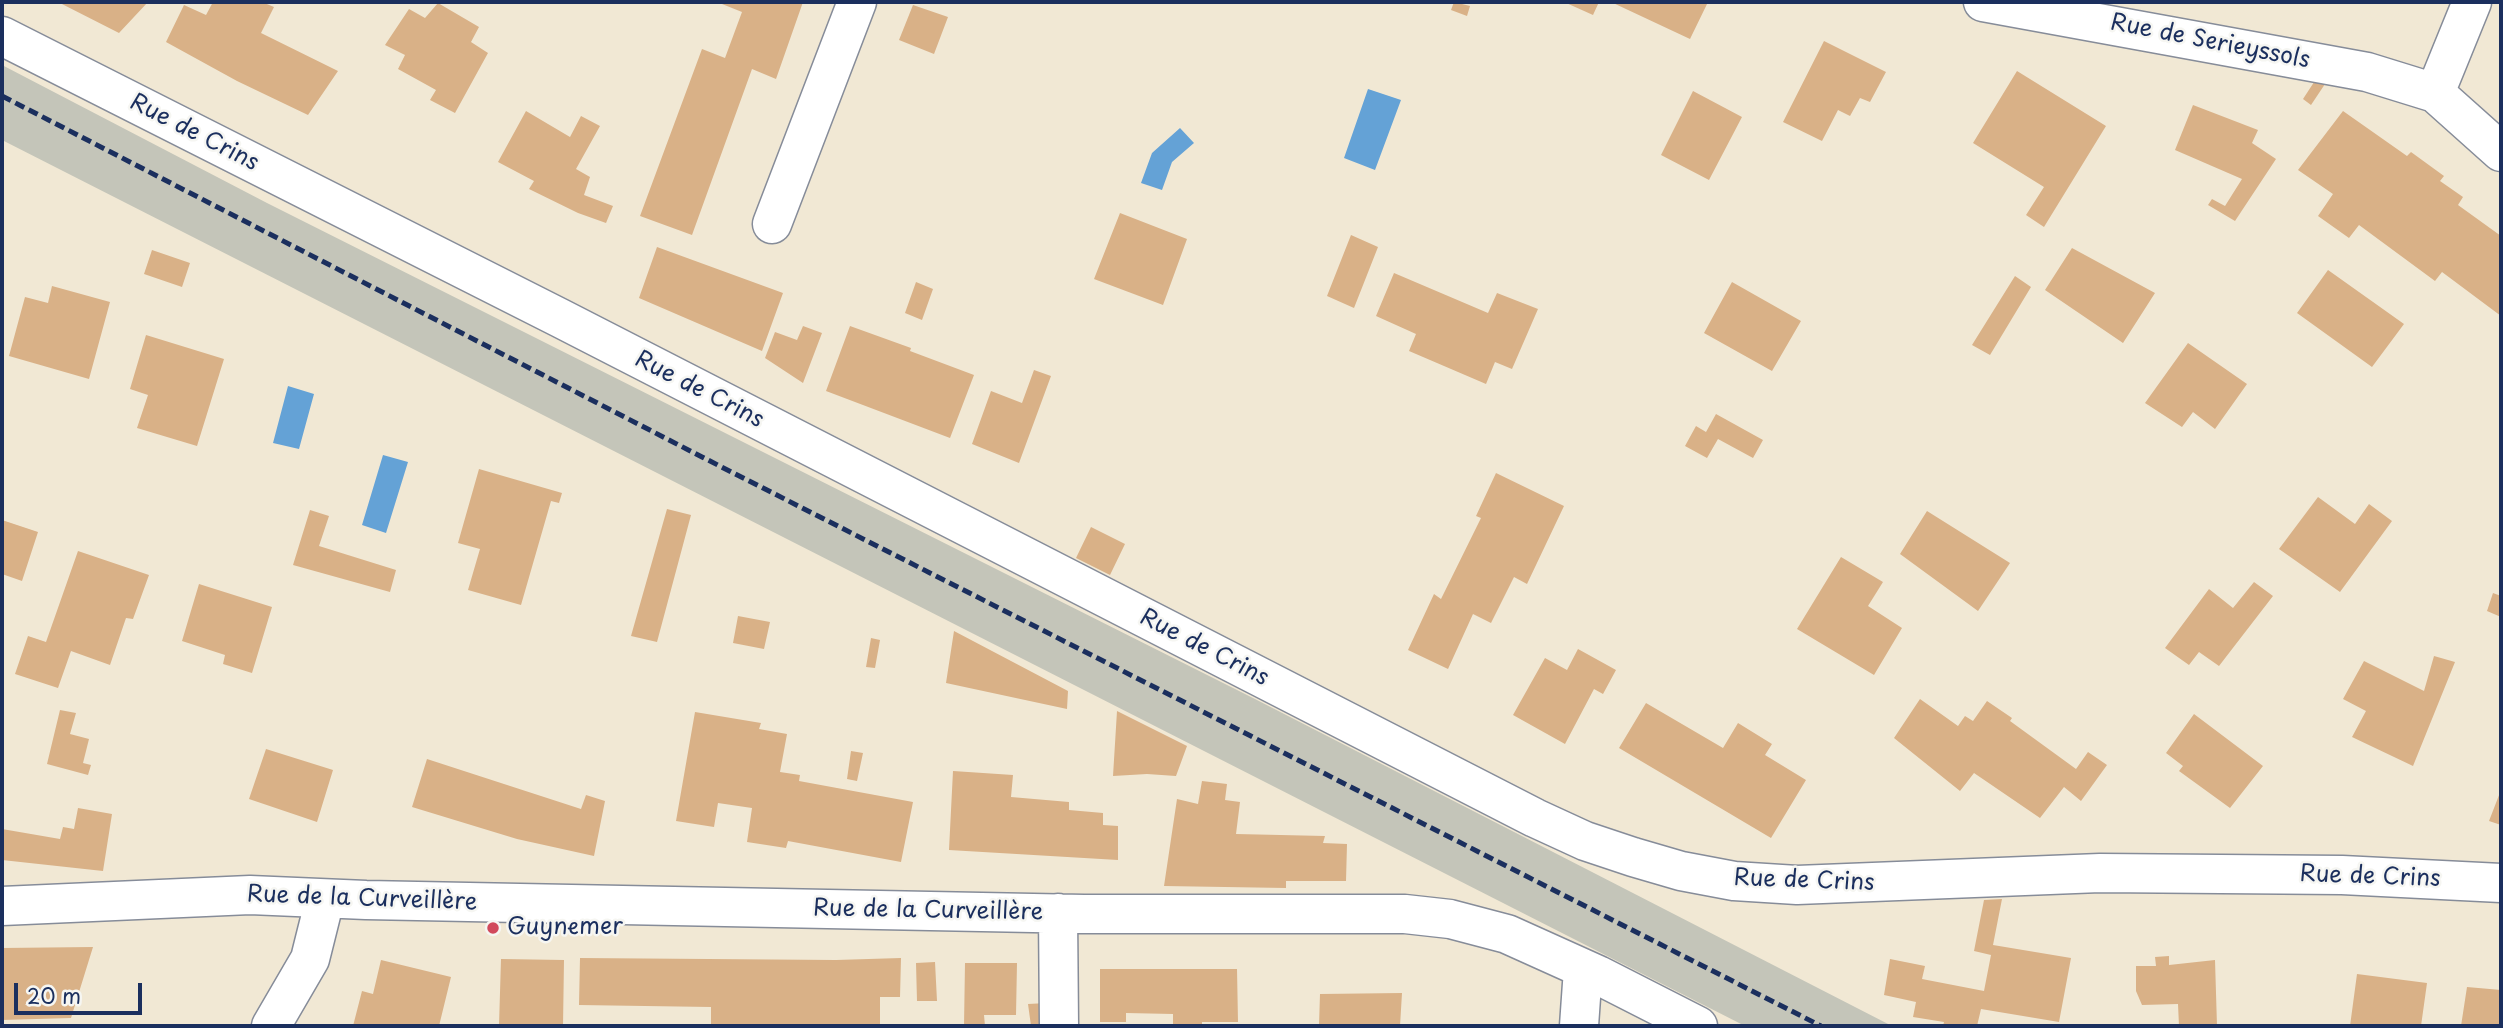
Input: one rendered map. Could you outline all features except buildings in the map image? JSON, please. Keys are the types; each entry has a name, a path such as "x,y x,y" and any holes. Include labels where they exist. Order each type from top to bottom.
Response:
{"street":[{"path":"772,224 856,2"},
{"name":"Rue de Serieyssols","path":"1983,2 2367,72 2435,93 2501,152"},
{"path":"2435,93 2472,2"},
{"name":"Rue de Crins","path":"2,36 560,318 1535,818 1585,841 1681,871 1734,881 1797,885 2100,873 2343,875 2501,883"},
{"name":"Rue de la Curveillère","path":"2,906 250,895 325,899 1058,913 1405,914 1450,919 1507,934 1698,1026"},
{"path":"271,1026 310,959 325,899"},
{"name":"Rue de la Curveillère","path":"1058,913 1059,1026"},
{"path":"1579,1026 1583,969"}],"shaded area":[{"path":"2,65 267,203 1255,699 1892,1026 1745,1026 2,140"}],"water":[{"path":"1368,89 1401,100 1375,170 1344,158"},
{"path":"1180,128 1194,143 1172,162 1162,190 1141,183 1152,153"},
{"path":"288,386 314,394 299,449 273,443"},
{"path":"383,455 408,462 386,533 362,525"}],"railway":[{"path":"2,96 702,457 1821,1026"}],"place":[{"name":"Guynemer","path":"493,928"}]}
